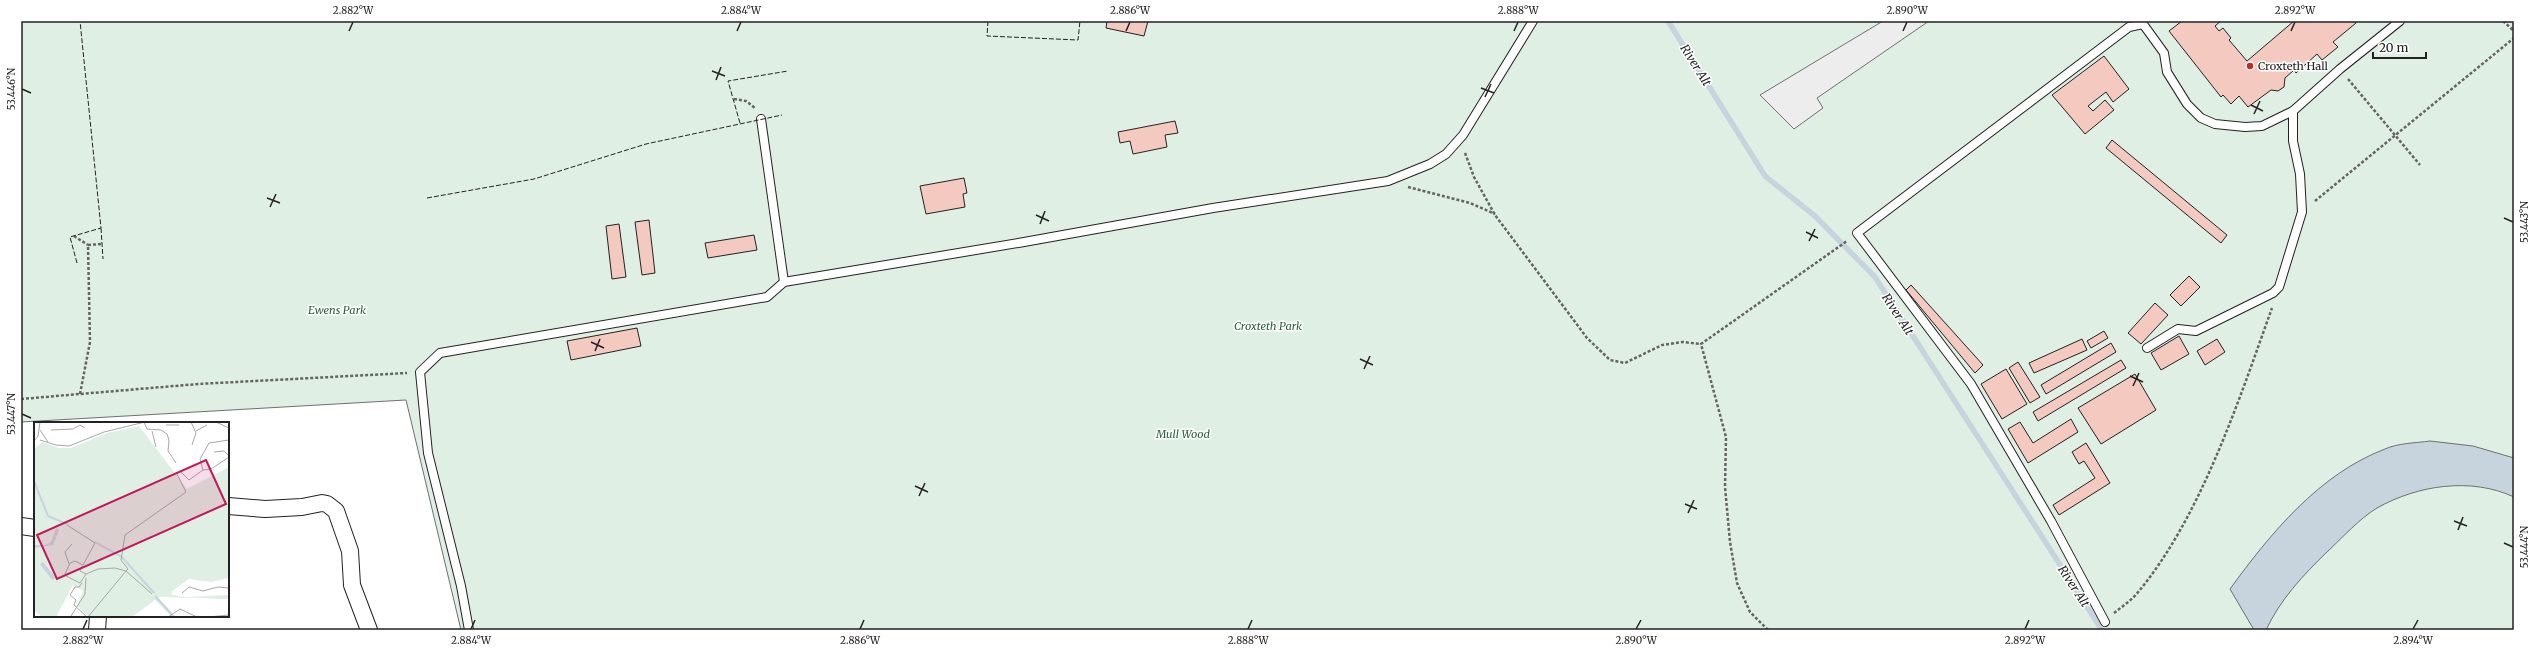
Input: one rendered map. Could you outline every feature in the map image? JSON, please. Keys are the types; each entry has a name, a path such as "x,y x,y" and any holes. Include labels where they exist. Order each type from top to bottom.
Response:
{"street":[{"path":"229,506 265,509 302,507 322,503 332,507 336,512 350,551 352,585 369,630"},
{"path":"21,526 34,528"},
{"path":"97,630 98,617"}],"lane":[{"path":"469,630 461,586 428,453 420,372 440,353 767,297 784,282 1024,242 1212,208 1388,181 1430,164 1446,154 1463,135 1533,21"},
{"path":"2105,622 2051,521 1971,384 1857,233 2129,27 2144,22 2164,53 2167,72 2187,104 2201,118 2215,124 2245,127 2262,126 2293,111 2340,69 2400,21"},
{"path":"2147,348 2178,329 2196,331 2273,293 2279,287 2302,212 2300,174 2293,141 2293,111"},
{"path":"761,119 784,282"}],"path":[{"path":"2503,21 2514,31"},
{"path":"2302,212 2514,38"},
{"path":"2340,69 2396,134 2420,165"},
{"path":"734,99 746,101 758,110 761,119"},
{"path":"1463,135 1465,156 1474,177 1495,215 1587,338 1610,360 1625,362 1662,345 1683,342 1701,344 1848,240"},
{"path":"1388,181 1470,203 1495,215"},
{"path":"74,236 88,245 101,244"},
{"path":"80,394 90,342 88,245"},
{"path":"2105,622 2139,592 2177,534 2194,501 2239,400 2279,287"},
{"path":"1701,344 1726,438 1725,487 1730,542 1737,583 1750,612 1768,630"},
{"path":"21,400 198,384 420,372"}],"green space":[{"name":"Croxteth Park","path":"21,21 2514,21 2514,630 461,630 406,400 21,422"}],"shaded area":[{"path":"1883,21 1929,21 1817,98 1823,108 1794,129 1760,95"},
{"path":"2430,441 2473,446 2514,458 2514,497 2480,487 2445,486 2410,494 2377,508 2351,528 2301,579 2278,608 2266,630 2254,630 2230,589 2245,568 2279,527 2318,490 2361,460 2385,449"}],"building":[{"path":"1107,21 1148,21 1144,36 1106,28"},
{"name":"Croxteth Hall","path":"2182,21 2221,21 2215,26 2219,31 2223,28 2231,38 2229,40 2247,61 2294,21 2354,21 2356,23 2333,42 2338,47 2322,60 2317,54 2296,73 2294,70 2285,78 2284,87 2278,91 2271,90 2248,107 2239,96 2231,104 2223,95 2221,97 2169,31"},
{"path":"2104,56 2129,89 2113,102 2106,92 2088,106 2093,111 2105,100 2114,110 2085,134 2052,95"},
{"path":"1175,121 1178,133 1165,135 1167,147 1133,154 1130,141 1120,143 1118,132"},
{"path":"2112,140 2227,235 2221,243 2106,148"},
{"path":"964,178 967,193 963,194 965,207 926,214 920,186"},
{"path":"649,220 655,273 642,275 635,222"},
{"path":"619,224 626,277 612,279 606,226"},
{"path":"754,235 757,250 708,258 705,243"},
{"path":"2189,276 2200,287 2181,306 2170,295"},
{"path":"1911,285 1983,365 1975,373 1906,290"},
{"path":"2155,303 2168,315 2141,344 2128,333"},
{"path":"637,328 641,346 571,360 567,341"},
{"path":"2104,331 2108,338 2091,348 2087,341"},
{"path":"2179,336 2189,354 2161,370 2151,353"},
{"path":"2082,339 2087,350 2034,373 2029,363"},
{"path":"2217,339 2225,352 2205,365 2197,351"},
{"path":"2111,343 2116,352 2046,394 2041,385"},
{"path":"2121,360 2126,368 2038,421 2033,412"},
{"path":"2018,362 2040,397 2030,403 2009,368"},
{"path":"2006,369 2027,404 2002,419 1981,384"},
{"path":"2135,374 2156,410 2101,444 2078,408"},
{"path":"2071,419 2078,432 2028,463 2008,429 2020,422 2033,443"},
{"path":"2086,443 2110,483 2059,515 2053,505 2095,478 2084,461 2079,464 2072,452"}],"waterway":[{"name":"River Alt","path":"1668,21 1765,176 1815,216 1875,277 2102,630"}],"fence":[{"path":"77,263 70,237 101,228 80,21"},
{"path":"988,21 987,36 1078,40 1080,21"},
{"path":"740,123 728,81 788,71"},
{"path":"427,198 534,179 646,144 782,115"},
{"path":"101,228 103,259"}],"place":[{"name":"Croxteth Hall","path":"2250,66"}],"park label":[{"name":"Ewens Park","path":"337,310"},
{"name":"Mull Wood","path":"1183,434"}]}
